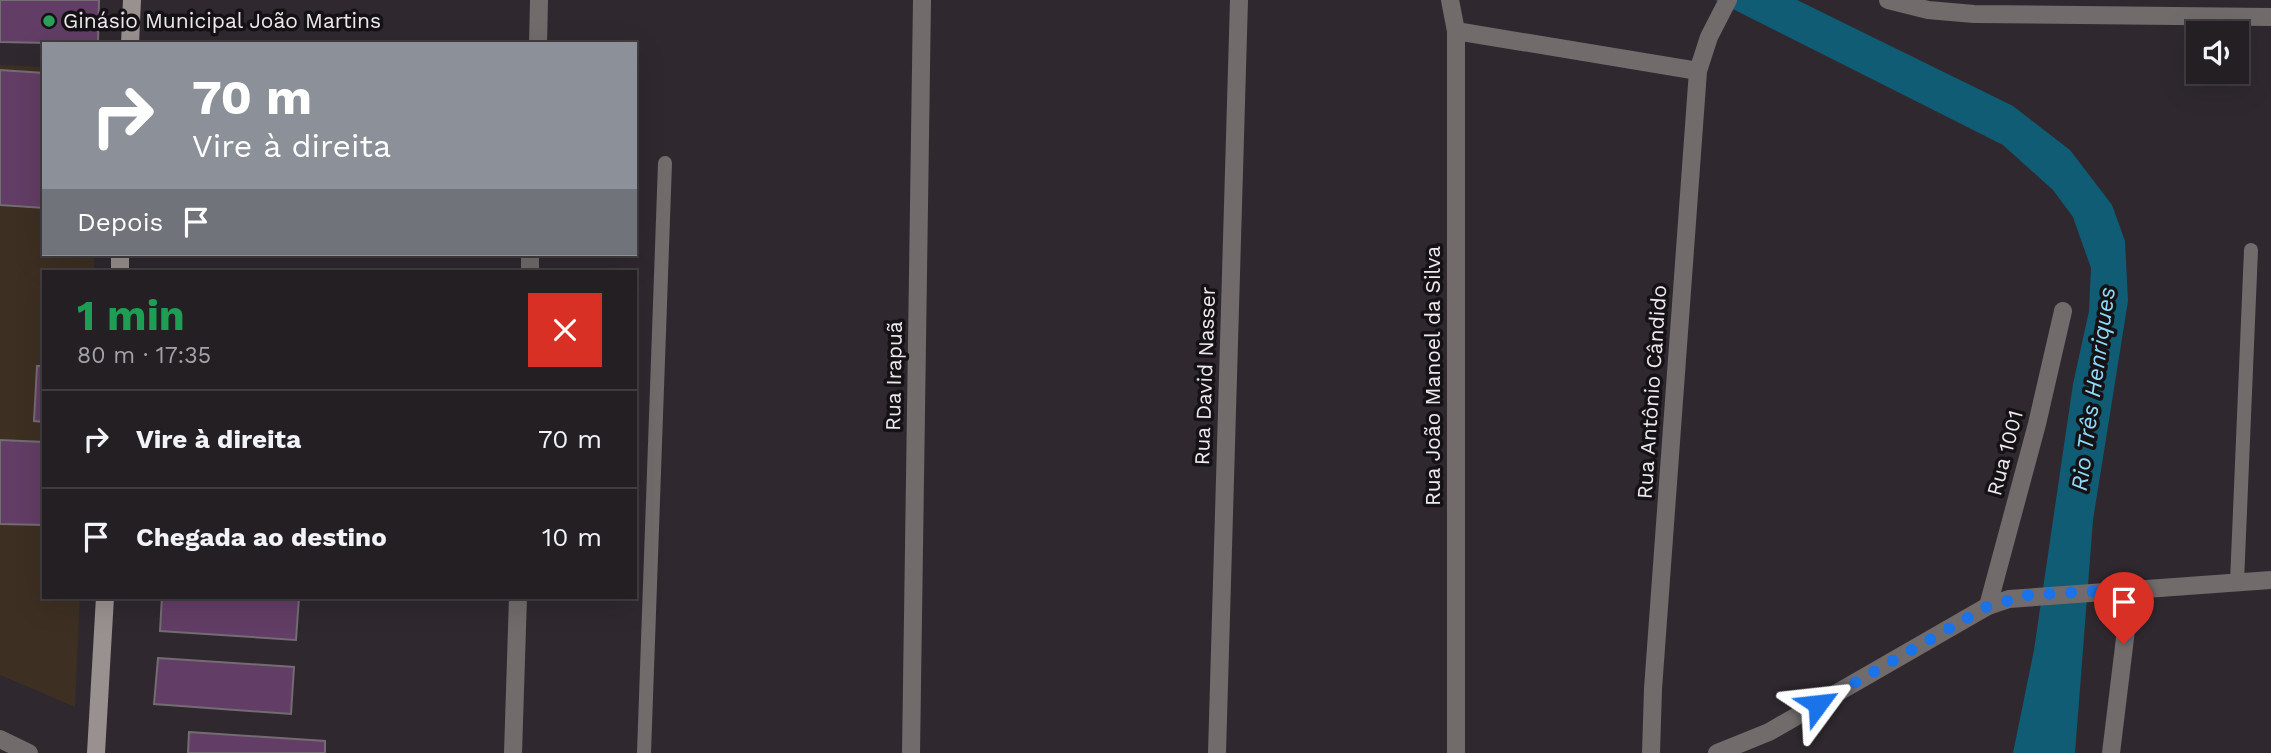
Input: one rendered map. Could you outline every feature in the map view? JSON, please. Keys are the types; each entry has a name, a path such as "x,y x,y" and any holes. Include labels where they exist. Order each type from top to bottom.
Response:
{"main road":[{"path":"130,42 132,0"},
{"path":"96,753 105,599"}],"street":[{"path":"538,42 539,0"},
{"name":"Rua Irapuã","path":"911,753 922,0"},
{"name":"Rua David Nasser","path":"1217,753 1239,0"},
{"name":"Rua João Manoel da Silva","path":"1450,0 1456,31 1456,753"},
{"name":"Rua Antônio Cândido","path":"1651,753 1653,689 1698,71 1709,37 1728,0"},
{"path":"1888,0 1928,10 1974,14 2097,8 2271,17"},
{"path":"1456,31 1698,71"},
{"name":"Rua 1001","path":"1988,606 2037,424 2063,311"},
{"path":"1717,753 1769,732 1988,606 2029,595 2271,580"},
{"path":"2111,753 2131,589"},
{"path":"513,753 518,599"},
{"path":"0,739 29,753"}],"lane":[{"path":"644,753 665,163"},
{"path":"2236,582 2251,250"}],"shaded area":[{"path":"0,65 42,67 42,256 94,256 94,270 42,270 42,599 80,599 75,707 0,675"}],"water":[{"name":"Rio Três Henriques","path":"1715,0 1797,0 2013,106 2070,150 2112,205 2125,241 2128,301 2093,520 2075,753 2013,753 2034,650 2073,384 2089,311 2091,268 2073,217 2053,190 2003,145"}],"building":[{"name":"Ginásio Municipal João Martins","path":"0,0 99,0 98,42 0,42"},
{"path":"0,70 42,73 42,208 0,205"},
{"path":"37,366 42,366 42,422 34,421"},
{"path":"0,440 42,442 42,525 0,524"},
{"path":"162,599 299,599 296,640 160,631"},
{"path":"158,658 294,667 291,714 154,704"},
{"path":"189,732 325,741 325,753 188,753"}],"place":[{"name":"Ginásio Municipal João Martins","path":"49,21"}],"route":[{"path":"1818,704 1988,606 2029,595 2131,589 2124,644"}]}
